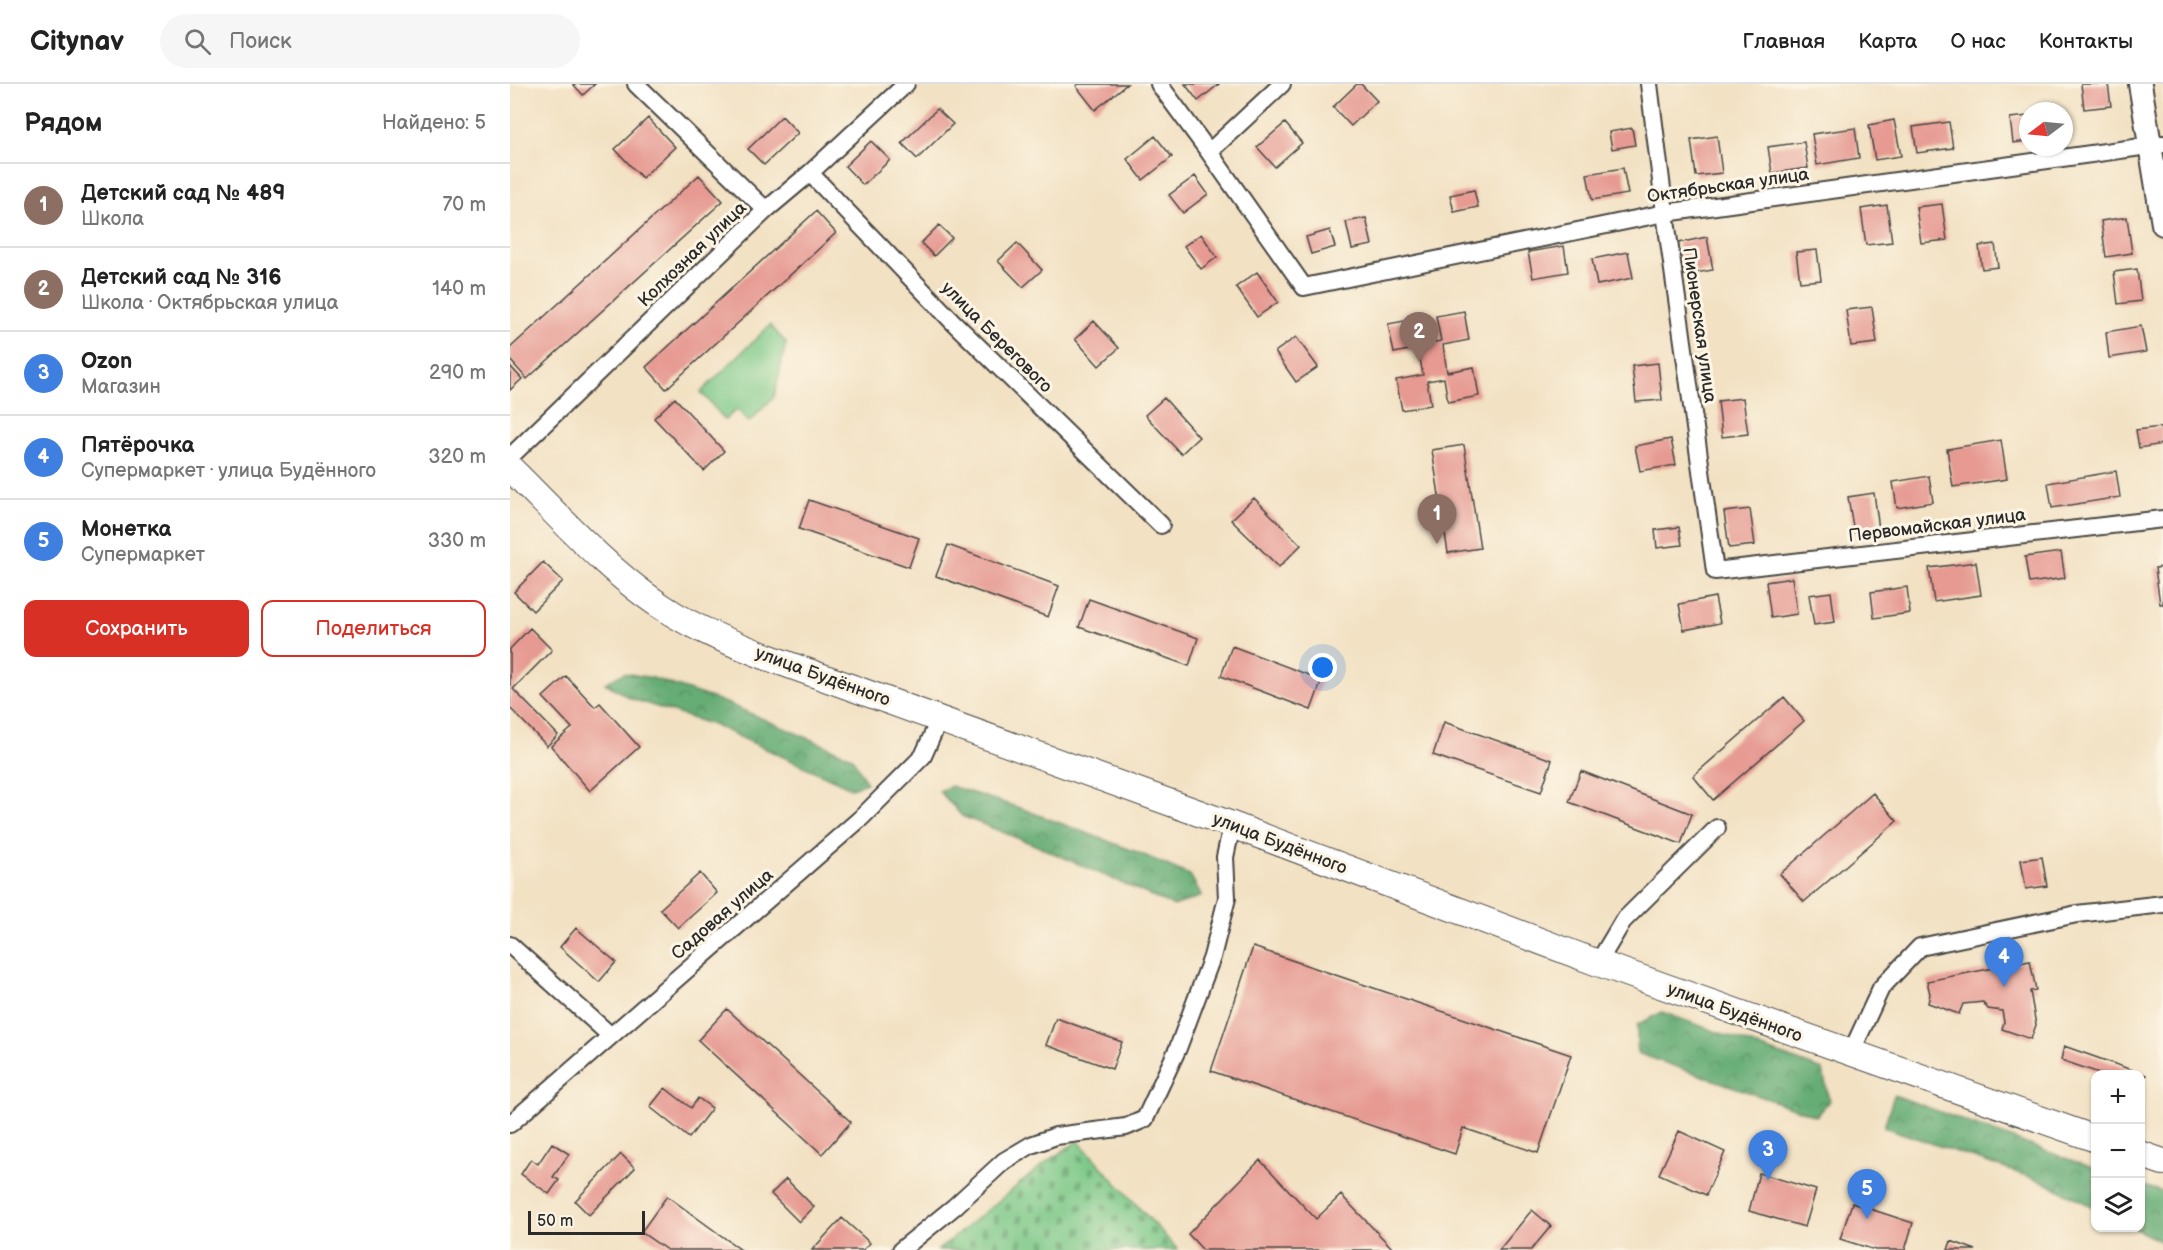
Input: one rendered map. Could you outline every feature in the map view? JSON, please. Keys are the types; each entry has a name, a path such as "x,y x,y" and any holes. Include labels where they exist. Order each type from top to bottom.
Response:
{"main road":[{"name":"улица Будённого","path":"510,468 632,584 665,609 709,634 1232,825 1598,963 2091,1137"},
{"path":"2145,1156 2163,1162"}],"street":[{"path":"636,84 765,210"},
{"name":"Колхозная улица","path":"510,457 625,355 765,210 810,173 906,84"},
{"path":"1160,84 1209,152 1282,84"},
{"name":"Пионерская улица","path":"1649,84 1714,571"},
{"path":"2140,84 2156,145 2163,224"},
{"name":"Октябрьская улица","path":"1209,152 1304,287 1665,213 2156,145"},
{"name":"улица Берегового","path":"810,173 953,322 1161,525"},
{"name":"Первомайская улица","path":"1714,571 2163,519"},
{"name":"Садовая улица","path":"510,1124 861,818 923,756 940,718"},
{"path":"901,1250 954,1207 1004,1161 1031,1145 1056,1136 1126,1127 1146,1119 1178,1048 1212,957 1227,898 1225,857 1232,825"},
{"path":"1598,963 1623,921 1717,828"},
{"path":"1851,1053 1881,988 1920,947 2077,914 2163,904"},
{"path":"510,945 611,1036"}],"green space":[{"path":"770,325 786,343 774,397 749,422 737,409 725,420 701,392"},
{"path":"624,673 653,678 726,703 852,757 867,783 851,788 716,726 632,699 605,683"},
{"path":"951,786 1020,808 1137,852 1190,875 1202,896 1174,906 1035,845 962,816 939,791"},
{"path":"1662,1012 1823,1070 1829,1101 1816,1116 1637,1053 1637,1025"},
{"path":"1894,1095 2091,1168 2091,1206 2044,1182 1884,1127"},
{"path":"1078,1141 1178,1250 938,1250 1049,1160"},
{"path":"2145,1186 2163,1192 2163,1243 2142,1232 2145,1232"}],"building":[{"path":"573,84 595,84 583,95"},
{"path":"1079,84 1127,84 1095,110 1076,86"},
{"path":"1185,84 1219,84 1198,101"},
{"path":"1357,84 1361,84 1377,101 1351,126 1333,107"},
{"path":"2081,84 2108,84 2111,106 2084,109"},
{"path":"937,109 953,124 917,159 902,143"},
{"path":"782,116 798,133 764,165 748,149"},
{"path":"2019,117 2019,142 2013,143 2010,118"},
{"path":"648,118 675,147 642,178 615,149"},
{"path":"1894,120 1901,156 1875,160 1869,125"},
{"path":"1949,122 1953,148 1917,153 1913,127"},
{"path":"1285,123 1302,143 1275,167 1257,147"},
{"path":"1632,128 1635,145 1612,149 1609,132"},
{"path":"1855,128 1859,158 1817,165 1812,134"},
{"path":"1155,136 1172,157 1143,180 1127,159"},
{"path":"1717,136 1722,173 1696,176 1691,140"},
{"path":"871,141 890,160 863,185 845,166"},
{"path":"1804,142 1808,168 1772,173 1768,147"},
{"path":"1623,168 1628,194 1592,200 1587,174"},
{"path":"699,175 723,201 527,379 510,360 510,348"},
{"path":"1195,176 1208,194 1183,213 1169,195"},
{"path":"1474,190 1478,207 1454,212 1450,195"},
{"path":"1942,204 1947,240 1921,243 1916,207"},
{"path":"1887,205 1892,242 1866,245 1861,209"},
{"path":"816,211 836,233 666,389 646,367"},
{"path":"2127,217 2132,253 2106,257 2101,221"},
{"path":"1366,218 1372,245 1352,249 1346,222"},
{"path":"939,225 952,238 934,256 921,243"},
{"path":"1330,230 1335,247 1311,254 1306,237"},
{"path":"1201,234 1217,257 1201,269 1184,246"},
{"path":"1707,237 1713,270 1684,275 1678,243"},
{"path":"1017,243 1042,270 1023,287 998,261"},
{"path":"1995,244 1998,267 1982,269 1979,246"},
{"path":"1564,246 1568,272 1533,278 1528,252"},
{"path":"1817,250 1821,280 1800,282 1796,252"},
{"path":"1628,252 1633,278 1597,285 1592,259"},
{"path":"2137,269 2141,301 2118,304 2114,272"},
{"path":"1257,272 1278,302 1257,317 1236,287"},
{"path":"1872,307 1877,343 1851,346 1846,310"},
{"path":"1464,311 1469,340 1443,345 1447,372 1474,367 1479,396 1448,402 1444,378 1427,381 1431,405 1402,410 1396,380 1423,375 1418,348 1394,353 1388,324 1415,319 1420,345 1441,341 1436,316"},
{"path":"1094,321 1119,348 1099,366 1075,339"},
{"path":"2141,326 2146,352 2109,358 2106,332"},
{"path":"1296,337 1318,367 1296,382 1275,352"},
{"path":"1658,363 1662,400 1636,402 1632,366"},
{"path":"510,366 522,379 510,390"},
{"path":"675,398 724,451 704,471 654,418"},
{"path":"1164,398 1199,437 1181,454 1145,415"},
{"path":"1743,398 1748,434 1722,437 1718,401"},
{"path":"2161,427 2163,444 2139,448 2136,430"},
{"path":"1671,439 1676,465 1640,471 1635,446"},
{"path":"2001,440 2007,479 1953,487 1947,449"},
{"path":"1464,445 1480,548 1448,553 1432,450"},
{"path":"2116,471 2120,497 2052,508 2048,483"},
{"path":"1929,476 1933,502 1897,508 1893,482"},
{"path":"1874,493 1879,529 1854,533 1848,497"},
{"path":"1254,498 1301,545 1279,567 1231,520"},
{"path":"809,500 919,538 909,567 799,529"},
{"path":"1750,509 1755,545 1729,548 1724,512"},
{"path":"1679,527 1682,545 1657,548 1655,530"},
{"path":"948,545 1059,586 1048,617 936,576"},
{"path":"2061,552 2065,578 2029,583 2025,557"},
{"path":"543,562 563,581 533,611 514,592"},
{"path":"1976,562 1981,595 1934,602 1929,568"},
{"path":"2163,567 2163,604 2160,604 2155,568"},
{"path":"1792,578 1797,614 1771,618 1766,582"},
{"path":"1907,587 1910,613 1874,618 1871,592"},
{"path":"1831,592 1835,622 1814,625 1809,595"},
{"path":"1715,597 1720,623 1684,630 1679,604"},
{"path":"1089,599 1198,638 1189,666 1079,627"},
{"path":"530,628 552,650 513,689 558,735 547,746 510,708 510,649"},
{"path":"1232,646 1322,680 1311,710 1221,676"},
{"path":"566,676 595,707 600,703 639,747 590,791 551,746 572,728 543,697"},
{"path":"1784,697 1804,721 1713,800 1693,776"},
{"path":"1444,722 1552,760 1541,792 1433,755"},
{"path":"1581,771 1692,814 1681,844 1569,802"},
{"path":"1873,793 1897,821 1804,902 1780,874"},
{"path":"2042,857 2047,886 2026,889 2021,860"},
{"path":"700,873 717,893 678,928 660,909"},
{"path":"576,928 616,962 599,982 560,947"},
{"path":"1253,947 1571,1055 1538,1153 1463,1128 1455,1154 1211,1071"},
{"path":"2030,961 2036,990 2030,991 2036,1025 2031,1039 2002,1029 2004,1022 2002,1011 1988,1009 1983,1002 1963,1004 1959,1014 1928,1003 1930,994 1927,981"},
{"path":"727,1009 851,1122 822,1154 698,1040"},
{"path":"1056,1018 1122,1042 1112,1069 1046,1045"},
{"path":"2064,1046 2132,1070 2091,1070 2061,1060"},
{"path":"665,1088 691,1108 698,1098 712,1108 689,1138 650,1107"},
{"path":"1679,1131 1725,1152 1706,1195 1659,1174"},
{"path":"552,1143 569,1154 553,1177 559,1180 549,1194 521,1174 531,1159 538,1164"},
{"path":"621,1154 635,1168 589,1215 575,1201"},
{"path":"1260,1160 1316,1219 1341,1195 1394,1250 1203,1250 1188,1234"},
{"path":"1759,1173 1816,1190 1805,1227 1749,1211"},
{"path":"786,1179 814,1207 799,1222 771,1194"},
{"path":"667,1196 741,1250 667,1250 641,1232"},
{"path":"1852,1203 1913,1223 1905,1250 1875,1250 1840,1239"},
{"path":"1532,1210 1551,1226 1531,1250 1499,1250"},
{"path":"842,1218 870,1243 863,1250 812,1250"},
{"path":"1951,1241 1976,1250 1948,1250"}],"place":[{"name":"Детский сад № 316","path":"1419,362"},
{"name":"Детский сад № 489","path":"1437,544"},
{"name":"Пятёрочка","path":"2004,987"},
{"name":"Ozon","path":"1768,1180"},
{"name":"Монетка","path":"1867,1219"}]}
